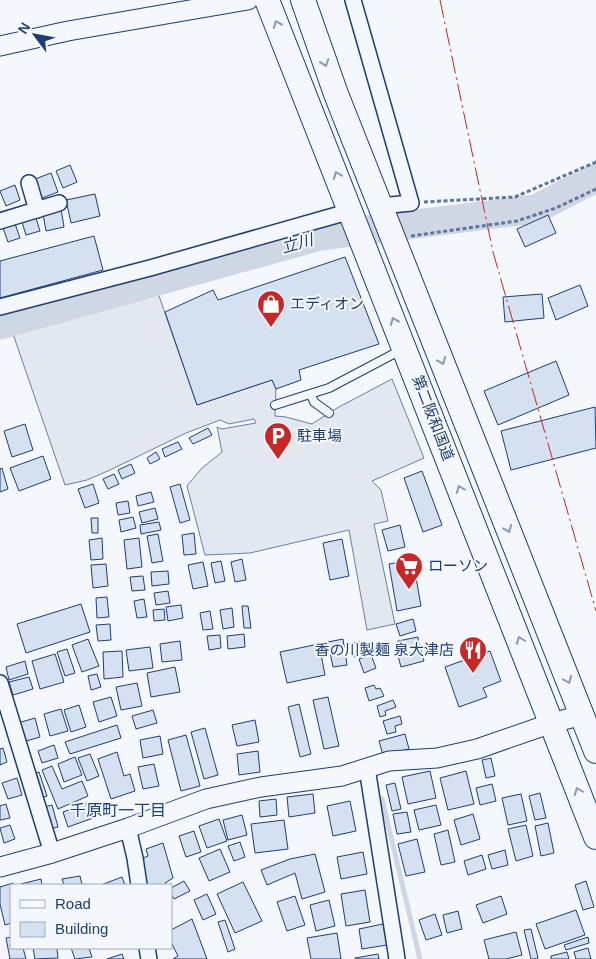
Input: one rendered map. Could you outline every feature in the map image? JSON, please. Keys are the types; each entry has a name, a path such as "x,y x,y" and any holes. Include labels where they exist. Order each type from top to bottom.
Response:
{"highway":[{"name":"第二阪和国道","path":"267,0 596,837"},
{"name":"第二阪和国道","path":"303,0 336,94 388,225 589,713 596,752"}],"street":[{"path":"0,46 68,31 248,0"},
{"path":"353,0 411,203 388,225"},
{"path":"29,183 37,210"},
{"path":"0,221 59,204"},
{"path":"0,307 169,262 356,224"},
{"path":"0,683 52,853"},
{"path":"0,867 52,853 128,828 206,799 261,787 342,776 389,761 437,758 477,749 552,723 589,713"},
{"path":"367,768 397,959"},
{"path":"128,828 139,884"}],"lane":[{"path":"275,406 329,388 405,348"},
{"path":"311,395 314,402 329,413"}],"path":[{"path":"411,203 515,197 596,162"},
{"path":"388,225 517,221 556,208 596,189"}],"shaded area":[{"name":"駐車場","path":"158,293 197,405 272,380 276,389 275,416 312,424 337,408 392,379 424,458 372,481 381,490 388,521 374,524 395,624 367,630 349,530 250,553 205,555 187,486 201,469 222,452 217,427 222,429 256,423 254,419 229,424 220,420 186,433 87,480 65,485 12,331"}],"building":[{"path":"70,165 77,182 63,188 56,171"},
{"path":"51,173 58,192 37,200 30,181"},
{"path":"15,185 20,200 6,206 0,191"},
{"path":"95,194 100,216 71,223 66,200"},
{"path":"61,209 64,227 46,231 43,213"},
{"path":"35,215 40,231 26,235 21,219"},
{"path":"548,215 556,233 525,247 517,229"},
{"path":"14,221 20,238 8,242 2,225"},
{"path":"94,236 103,270 0,298 0,261"},
{"name":"エディオン","path":"345,257 379,344 299,370 301,380 276,389 272,380 197,405 165,312 213,290 218,300"},
{"path":"580,285 588,306 556,320 548,298"},
{"path":"542,294 544,318 505,322 503,297"},
{"path":"556,361 569,395 498,425 484,391"},
{"path":"595,407 596,448 511,470 501,431"},
{"path":"25,424 33,450 12,457 4,431"},
{"path":"208,428 212,435 193,444 189,438"},
{"path":"178,442 182,449 165,457 162,449"},
{"path":"156,452 160,459 150,464 147,458"},
{"path":"43,456 51,479 19,491 10,468"},
{"path":"131,464 135,473 122,479 118,470"},
{"path":"2,468 8,489 0,492 0,469"},
{"path":"422,471 442,525 423,532 404,478"},
{"path":"114,474 119,484 108,489 103,479"},
{"path":"93,484 99,503 85,508 78,489"},
{"path":"180,484 190,520 180,523 170,487"},
{"path":"151,492 154,502 138,506 136,496"},
{"path":"128,501 130,513 118,515 116,503"},
{"path":"155,508 158,519 142,523 139,512"},
{"path":"133,517 136,528 121,532 119,520"},
{"path":"91,518 98,518 98,533 92,533"},
{"path":"159,522 161,530 141,534 140,525"},
{"path":"400,525 405,547 388,551 382,530"},
{"path":"194,533 196,554 184,555 182,535"},
{"path":"158,534 163,561 152,563 147,536"},
{"path":"102,538 103,559 91,560 89,540"},
{"path":"139,538 142,567 127,569 124,540"},
{"path":"342,539 349,576 330,580 323,543"},
{"path":"242,559 246,580 235,582 231,562"},
{"path":"413,560 421,606 397,611 389,564"},
{"path":"221,561 225,581 215,583 211,563"},
{"path":"203,562 208,586 193,589 188,565"},
{"path":"106,564 108,586 93,588 91,565"},
{"path":"168,571 169,584 152,586 151,572"},
{"path":"143,576 145,590 132,591 130,577"},
{"path":"168,591 170,603 156,605 154,593"},
{"path":"107,597 109,617 97,618 96,598"},
{"path":"144,599 147,617 137,618 134,601"},
{"path":"81,604 90,632 26,653 17,624"},
{"path":"181,605 183,618 168,621 166,607"},
{"path":"242,606 248,606 251,628 244,628"},
{"path":"232,608 234,627 223,629 220,610"},
{"path":"164,609 165,620 154,621 153,610"},
{"path":"210,611 213,629 203,630 200,613"},
{"path":"413,619 416,631 400,636 396,624"},
{"path":"110,624 111,640 98,641 96,625"},
{"path":"244,634 245,647 228,649 227,636"},
{"path":"220,635 221,648 209,650 207,636"},
{"path":"418,637 419,646 400,650 398,641"},
{"path":"88,639 99,666 82,672 72,645"},
{"path":"343,639 347,665 333,667 328,642"},
{"path":"180,641 182,660 162,662 160,644"},
{"path":"363,641 366,655 354,657 352,643"},
{"path":"319,644 325,675 287,683 280,652"},
{"path":"150,647 153,668 129,671 126,650"},
{"path":"67,649 75,673 65,676 57,652"},
{"path":"421,650 424,661 401,667 398,656"},
{"path":"122,651 123,677 104,679 103,652"},
{"name":"香の川製麺 泉大津店","path":"490,651 501,681 483,688 487,697 459,707 445,667"},
{"path":"55,654 64,682 40,689 32,661"},
{"path":"371,655 376,668 364,673 359,659"},
{"path":"25,661 28,674 9,680 6,667"},
{"path":"175,667 180,692 151,697 147,673"},
{"path":"97,674 101,687 91,690 88,676"},
{"path":"29,677 33,689 13,695 9,682"},
{"path":"137,683 142,706 121,710 116,687"},
{"path":"374,685 376,689 380,688 384,696 369,701 365,688"},
{"path":"111,697 117,716 99,722 93,702"},
{"path":"328,697 339,746 324,749 313,700"},
{"path":"393,700 396,707 385,711 386,715 380,717 377,706"},
{"path":"299,704 311,754 300,757 288,707"},
{"path":"79,705 86,727 71,732 64,710"},
{"path":"61,709 68,731 50,736 44,714"},
{"path":"153,710 157,723 136,729 132,716"},
{"path":"400,716 402,724 395,726 396,732 387,734 383,721"},
{"path":"35,718 40,737 23,742 18,723"},
{"path":"255,720 259,742 237,746 232,725"},
{"path":"117,725 121,738 70,754 65,742"},
{"path":"205,728 218,775 204,779 191,732"},
{"path":"405,734 409,749 383,755 379,741"},
{"path":"186,735 200,786 181,791 168,740"},
{"path":"160,736 163,754 143,758 140,740"},
{"path":"54,745 58,758 42,763 38,751"},
{"path":"3,748 7,762 0,765 0,749"},
{"path":"258,751 260,772 239,775 237,754"},
{"path":"117,752 124,776 130,774 135,791 111,799 98,759"},
{"path":"90,754 99,776 87,781 78,758"},
{"path":"75,757 82,775 64,782 58,764"},
{"path":"491,758 495,776 486,778 482,760"},
{"path":"154,764 159,786 143,789 138,767"},
{"path":"52,766 62,789 82,781 88,796 58,809 42,770"},
{"path":"430,771 436,798 408,804 402,777"},
{"path":"466,771 474,804 448,810 440,778"},
{"path":"39,772 47,796 41,798 33,774"},
{"path":"17,778 22,795 8,799 2,783"},
{"path":"395,783 401,809 392,811 386,785"},
{"path":"492,784 496,801 480,805 476,788"},
{"path":"540,793 546,818 535,820 529,796"},
{"path":"313,794 315,813 289,817 287,797"},
{"path":"521,794 527,821 508,825 502,798"},
{"path":"276,799 277,815 260,817 259,801"},
{"path":"350,801 356,831 333,836 327,806"},
{"path":"91,802 96,817 68,827 63,812"},
{"path":"6,804 10,818 0,820 0,806"},
{"path":"52,805 58,827 50,829 44,807"},
{"path":"436,805 441,825 419,830 414,810"},
{"path":"407,812 411,832 397,834 393,814"},
{"path":"473,814 480,839 461,845 454,820"},
{"path":"242,815 247,835 228,840 223,820"},
{"path":"219,819 227,841 207,848 199,826"},
{"path":"284,820 288,849 255,853 251,824"},
{"path":"548,823 554,853 541,856 535,826"},
{"path":"10,825 15,839 4,843 0,828"},
{"path":"526,825 533,856 516,861 508,829"},
{"path":"448,830 455,862 441,865 434,834"},
{"path":"194,831 201,852 186,857 179,836"},
{"path":"417,839 425,872 406,876 398,844"},
{"path":"240,842 245,857 234,861 228,846"},
{"path":"163,843 173,878 166,884 147,884 140,859 148,856 146,849"},
{"path":"220,849 230,872 209,881 199,858"},
{"path":"505,850 508,865 492,869 488,855"},
{"path":"363,852 367,874 341,879 337,857"},
{"path":"315,854 325,892 302,899 295,873 267,885 261,870 290,859"},
{"path":"482,855 486,869 468,875 464,861"},
{"path":"80,876 82,884 64,884 62,879"},
{"path":"122,877 125,884 104,884"},
{"path":"41,879 42,884 21,884"},
{"path":"184,881 190,891 174,899 172,887"},
{"path":"586,881 594,907 583,910 575,885"},
{"path":"243,882 262,921 235,933 217,894"},
{"path":"13,883 14,884 10,884 10,923 5,925 0,904 0,887"},
{"path":"365,890 370,922 346,926 341,894"},
{"path":"207,894 216,914 203,920 194,900"},
{"path":"295,896 305,925 287,931 277,902"},
{"path":"501,896 507,914 483,923 476,905"},
{"path":"329,900 335,926 316,931 310,905"},
{"path":"576,910 585,935 545,949 536,924"},
{"path":"458,911 462,929 447,933 443,915"},
{"path":"435,914 442,935 426,940 419,920"},
{"path":"192,919 207,959 173,959 178,956 172,944 172,929"},
{"path":"225,920 235,949 228,952 218,922"},
{"path":"383,924 387,945 362,949 359,929"},
{"path":"531,929 538,958 534,959 531,959 524,930"},
{"path":"516,932 522,955 506,959 489,959 484,940"},
{"path":"337,933 341,959 311,959 307,938"},
{"path":"10,937 10,949 23,949 26,959 10,959 6,938"},
{"path":"588,937 589,943 566,950 564,945"},
{"path":"588,948 591,959 576,959 574,952"},
{"path":"33,949 57,949 58,958 35,959"},
{"path":"71,949 89,949 92,957 75,959"},
{"path":"567,952 569,959 551,959 551,956"},
{"path":"122,954 124,959 107,959"},
{"path":"378,954 379,959 355,959 355,958"}],"waterway":[{"name":"立川","path":"0,325 320,236 536,209 596,178"},
{"path":"382,799 420,959"}],"power":[{"path":"440,0 493,252 596,611"}],"place":[{"name":"エディオン","path":"271,328"},
{"name":"駐車場","path":"278,460"},
{"name":"ローソン","path":"409,590"},
{"name":"香の川製麺 泉大津店","path":"473,674"}],"district":[{"name":"千原町一丁目","path":"118,810"}]}
